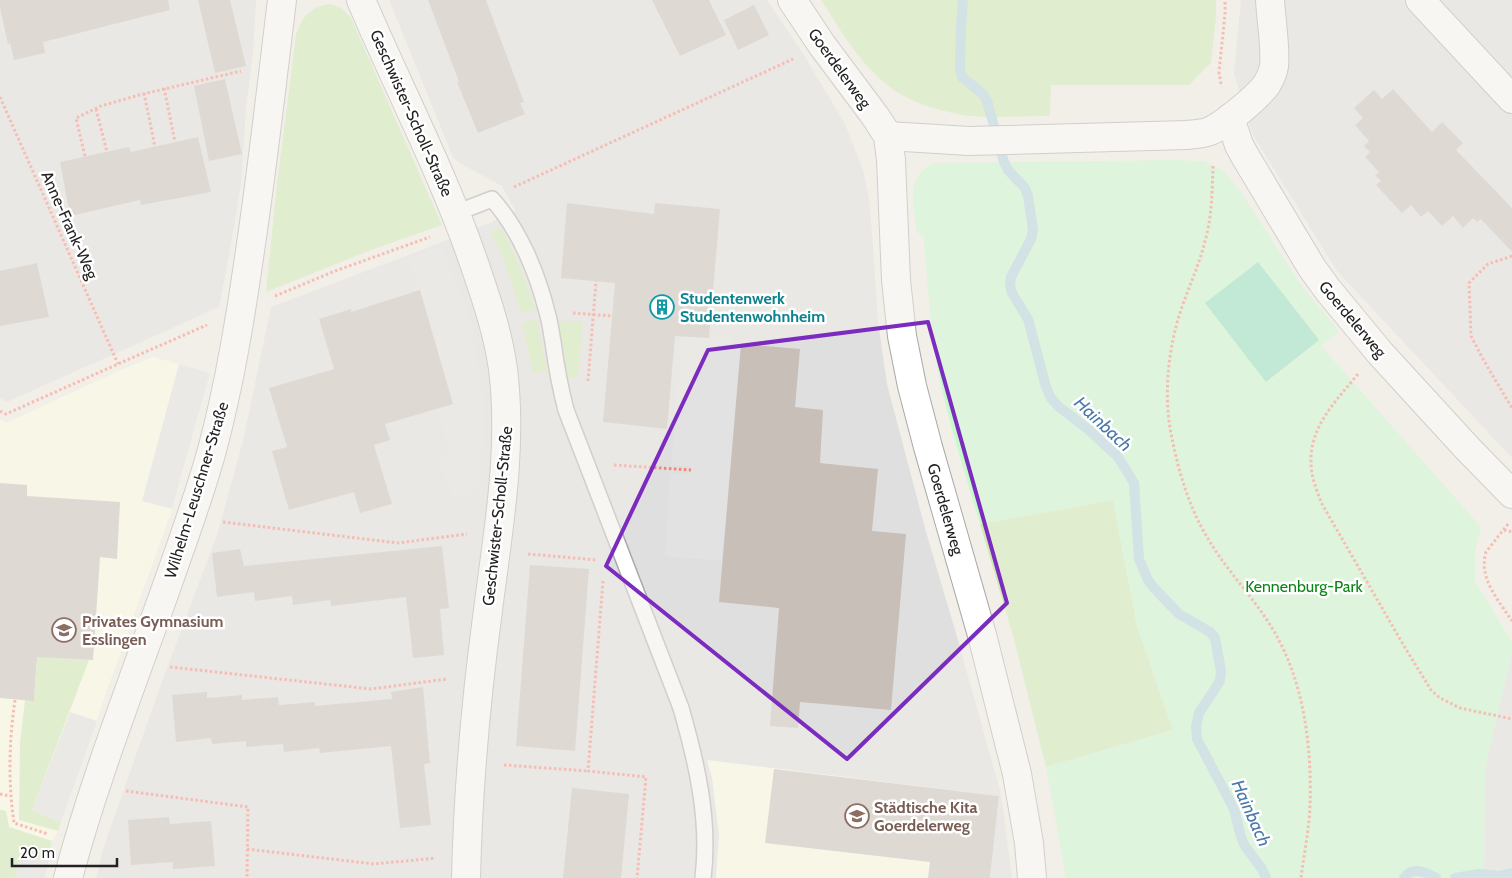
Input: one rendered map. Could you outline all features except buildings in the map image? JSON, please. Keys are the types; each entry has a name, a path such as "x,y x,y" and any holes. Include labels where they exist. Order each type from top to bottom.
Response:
{"street":[{"name":"Wilhelm-Leuschner-Straße","path":"68,878 96,787 191,518 225,398 242,309 264,155 282,0"},
{"name":"Geschwister-Scholl-Straße","path":"361,0 459,220 494,325 503,368 506,398 506,429 501,506 480,675 471,772 466,878"},
{"name":"Goerdelerweg","path":"792,0 888,136 891,160 894,248 902,336 912,386 928,447 982,635 1017,774 1029,843 1032,878"},
{"path":"888,136 969,141 1187,135 1220,124 1258,94 1266,86 1271,76 1274,56 1270,0"},
{"path":"1420,0 1512,99"},
{"name":"Goerdelerweg","path":"1220,124 1239,145 1312,268 1328,290 1380,353 1512,494"}],"lane":[{"path":"459,220 492,199 501,209 529,259 538,282 548,312 560,388 566,410 681,708 690,739 703,807 705,834 703,878"}],"path":[{"path":"1225,0 1219,72 1220,124 1213,167 1210,219 1201,259 1180,312 1173,338 1168,376 1167,410 1172,443 1195,517 1210,543 1272,628 1286,655 1297,686 1308,744 1310,784 1310,809 1302,878"},
{"path":"523,183 796,58"},
{"path":"85,156 76,118 96,108 144,93 226,74"},
{"path":"164,88 175,142"},
{"path":"144,93 155,147"},
{"name":"Anne-Frank-Weg","path":"0,97 118,364"},
{"path":"96,108 107,152"},
{"path":"242,309 459,220"},
{"path":"1512,256 1488,264 1469,283 1471,336 1512,408"},
{"path":"560,388 587,387 596,281"},
{"path":"585,313 612,316"},
{"path":"0,411 6,414 211,324"},
{"path":"1380,353 1358,374 1325,414 1316,430 1310,460 1314,483 1322,504 1351,555 1432,690 1440,698 1460,708 1512,719"},
{"path":"586,464 691,470"},
{"path":"1512,520 1484,557 1484,572 1487,580 1512,621"},
{"path":"214,521 398,543 430,539"},
{"path":"1504,530 1512,532"},
{"path":"522,553 605,560"},
{"path":"588,771 603,580"},
{"path":"163,666 370,689 421,682"},
{"path":"15,700 10,746 10,796 14,823 39,831"},
{"path":"500,765 646,777 637,878"},
{"path":"119,790 248,807 247,878"},
{"path":"0,794 10,796"},
{"path":"247,849 374,864 413,861"}],"highlighted area":[{"path":"928,322 1007,603 847,759 606,566 708,350"}],"shaded area":[{"path":"0,0 256,0 241,184 219,307 7,402 0,398"},
{"path":"389,0 767,0 800,49 845,124 863,170 871,218 878,322 887,384 926,532 1001,794 1012,878 96,878 103,849 160,687 218,532 243,441 271,307 516,212 502,186 458,162 453,157"},
{"path":"1241,0 1512,0 1512,458 1337,271 1253,135 1234,74"},
{"path":"441,246 466,306 473,333 482,391 483,443 479,489 454,500 436,458 450,451 436,410 453,404 420,290 406,259"},
{"path":"710,335 731,338 731,345 741,346 722,561 665,556 670,474 690,474 691,466 671,465 682,336 709,338"},
{"name":"Privates Gymnasium Esslingen","path":"153,357 210,373 172,509 58,831 52,841 9,827 6,811 0,810 0,419 6,423"},
{"path":"179,364 210,373 172,509 142,501"},
{"path":"1512,652 1512,878 1484,878 1485,768"},
{"path":"70,712 97,721 61,822 32,810"},
{"name":"Städtische Kita Goerdelerweg","path":"707,760 999,796 990,878 716,878 719,835 712,778"},
{"path":"21,852 49,860 45,878 15,878"}],"green space":[{"path":"821,0 1216,0 1216,17 1211,63 1189,85 1051,85 1050,116 980,117 930,107 911,100 894,90 881,80 858,55"},
{"path":"329,4 342,8 351,18 442,225 371,250 266,292 277,184 296,35 300,23 307,14 323,5"},
{"name":"Kennenburg-Park","path":"1203,161 1223,170 1241,192 1299,282 1339,331 1321,346 1481,527 1475,551 1475,581 1512,642 1512,652 1485,768 1484,878 1066,878 1046,767 1173,730 1137,626 1113,500 980,524 953,434 940,380 926,274 924,238 917,232 913,193 918,176 934,163"},
{"path":"501,228 520,268 535,309 521,313 502,254 490,232"},
{"path":"1258,262 1319,340 1266,382 1205,303"},
{"path":"537,319 547,371 533,373 522,323"},
{"path":"558,321 583,321 578,377 568,377"},
{"path":"1113,500 1137,626 1173,730 1046,767 1014,639 980,524"},
{"path":"15,655 89,660 32,810 61,822 58,831 19,820 20,743 25,700 34,700 37,662"},
{"path":"0,810 6,811 9,827 52,841 47,860 21,853 15,878 0,878"}],"waterway":[{"name":"Hainbach","path":"963,0 960,69 962,77 983,94 987,101 1004,162 1008,170 1025,188 1028,196 1033,230 1031,239 1011,277 1012,293 1028,319 1046,387 1051,398 1118,457 1134,483 1139,559 1148,580 1179,614 1210,632 1215,638 1221,671 1220,681 1199,713 1196,726 1197,739 1234,809 1245,846 1262,869 1266,878"},
{"path":"1404,878 1415,871 1423,872 1436,878"},
{"path":"1455,878 1479,874 1499,876 1512,873"}],"place":[{"name":"Studentenwerk Studentenwohnheim","path":"662,307"},
{"name":"Privates Gymnasium Esslingen","path":"64,630"},
{"name":"Städtische Kita Goerdelerweg","path":"857,816"}]}
